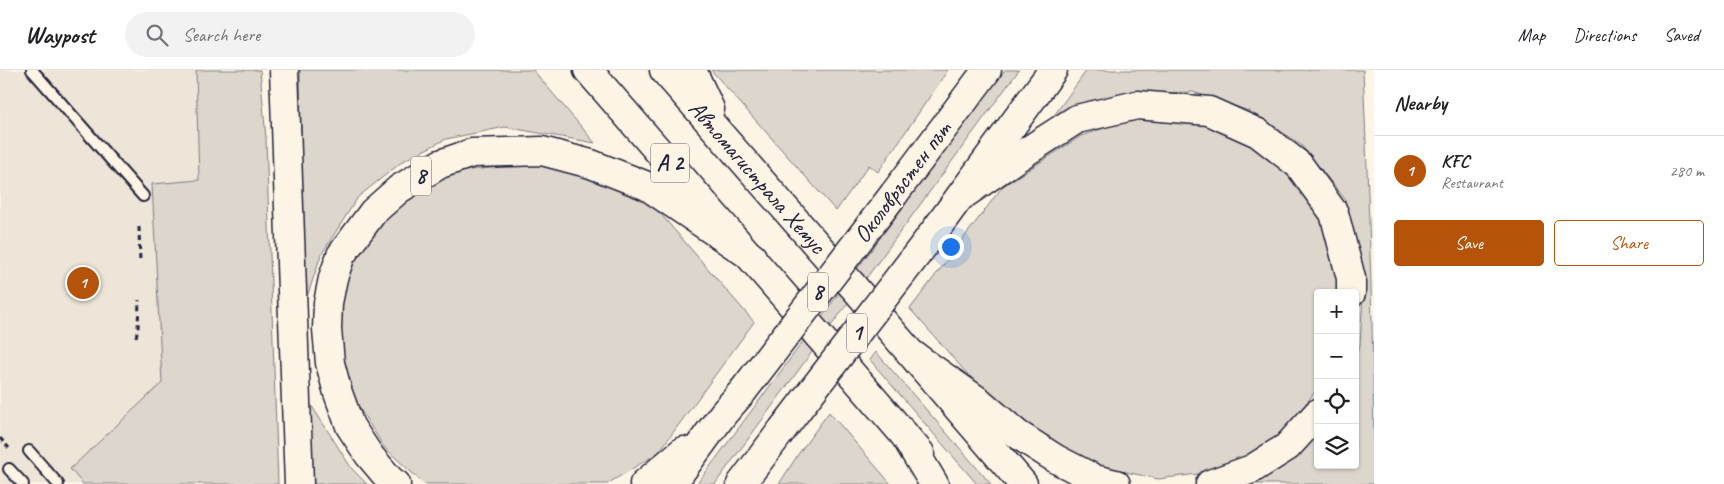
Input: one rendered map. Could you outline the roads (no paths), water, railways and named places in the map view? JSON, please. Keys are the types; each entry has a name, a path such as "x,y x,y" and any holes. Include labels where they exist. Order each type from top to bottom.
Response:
{"main road":[{"path":"284,70 299,484"},
{"name":"A 2","path":"588,70 818,335"},
{"name":"Автомагистрала Хемус","path":"664,70 913,356"},
{"path":"692,70 722,136"},
{"path":"931,144 968,70"},
{"name":"Околовръстен път","path":"672,484 723,414 894,194 987,70"},
{"name":"1","path":"746,479 931,236 1053,70"},
{"path":"960,197 1018,156 1077,119 1137,105 1209,111 1258,133 1299,165 1334,213 1351,278 1351,289"},
{"name":"8","path":"396,484 369,455 350,426 330,363 327,329 328,303 333,278 341,255 373,212 399,190 440,164 472,153 542,152 591,164 647,186 752,257"},
{"name":"1","path":"818,335 904,434 934,484"},
{"path":"913,356 1023,484"},
{"path":"913,356 981,403 1018,434 1048,454 1095,479 1116,484"},
{"name":"8","path":"644,484 723,414"},
{"path":"1210,484 1252,469 1287,447 1314,418"},
{"path":"904,434 947,484"}],"lane":[{"path":"32,70 143,196"},
{"path":"29,451 58,484"},
{"path":"10,469 23,484"}],"place":[{"name":"KFC","path":"83,283"}]}
